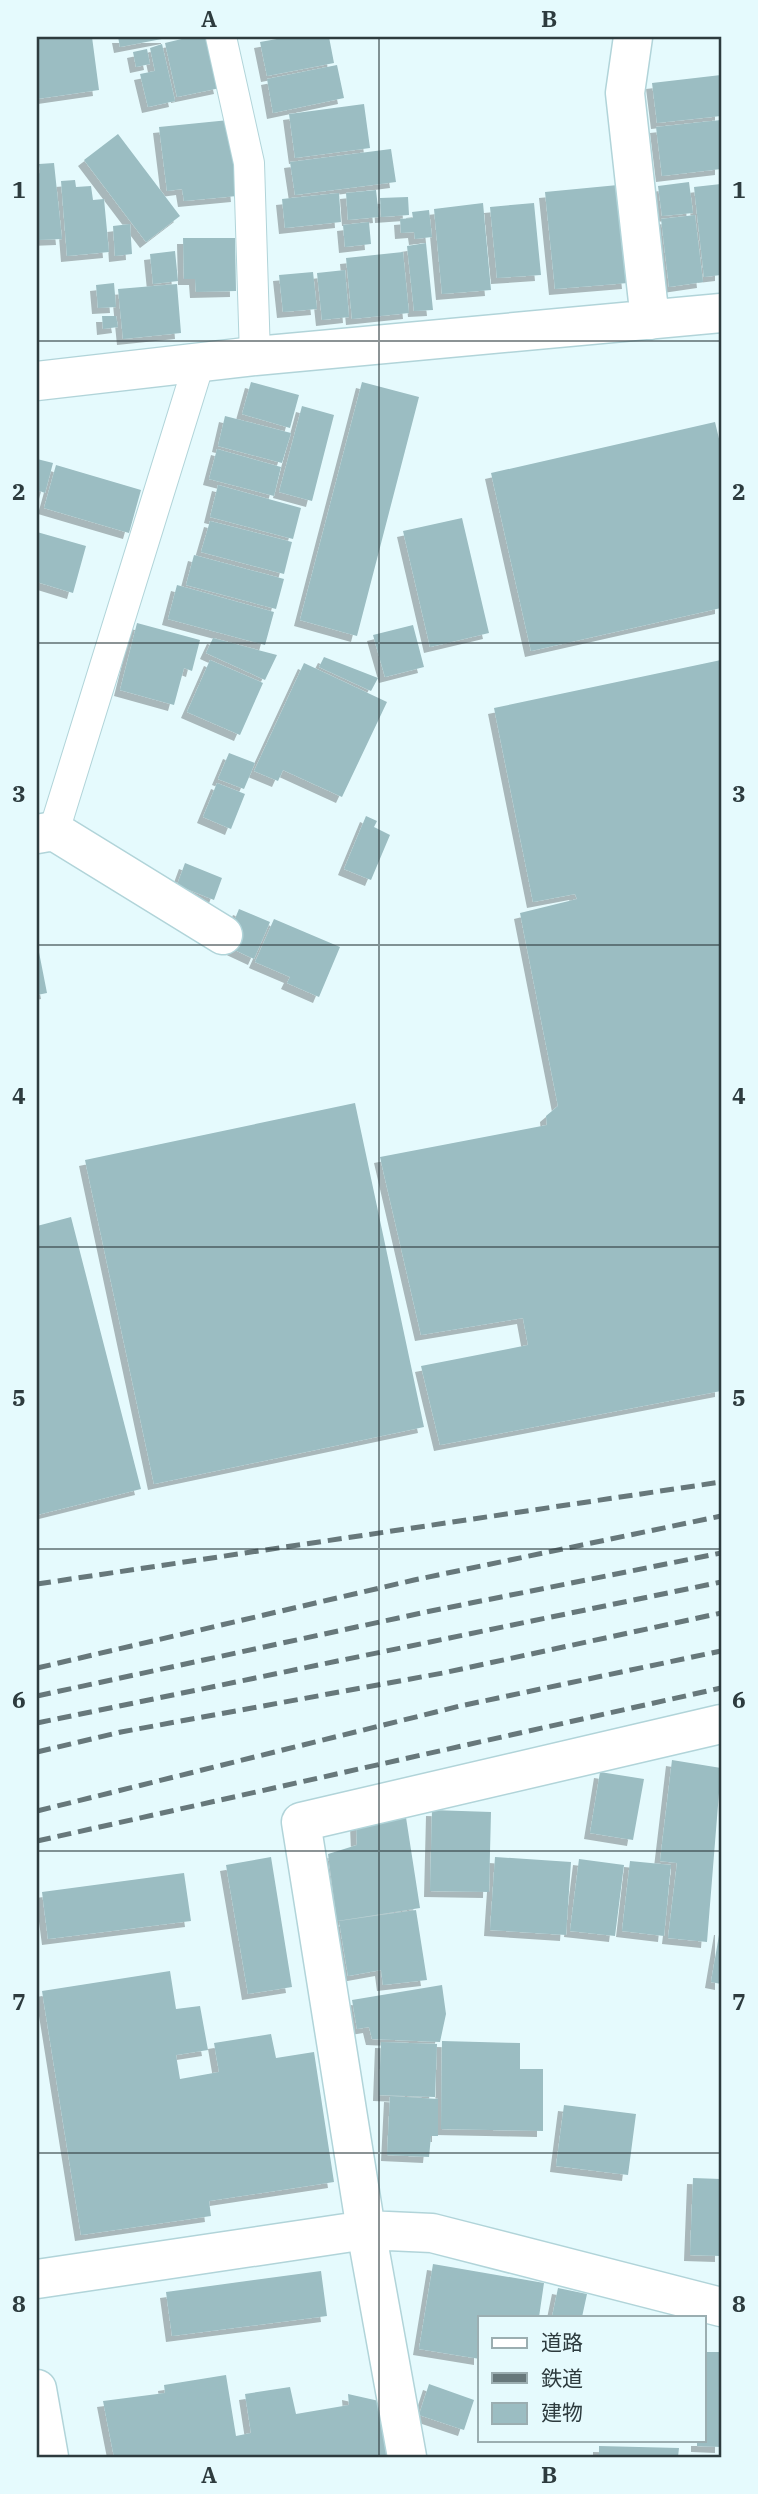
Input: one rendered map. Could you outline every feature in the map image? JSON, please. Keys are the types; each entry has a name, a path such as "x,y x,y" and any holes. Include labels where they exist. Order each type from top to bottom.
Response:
{"street":[{"path":"633,37 625,93 650,320"},
{"path":"37,381 255,356 721,313"},
{"path":"42,829 223,935"},
{"path":"407,2457 366,2230 301,1822 721,1724"},
{"path":"37,2279 366,2230 432,2233 721,2307"},
{"path":"37,2389 49,2457"}],"lane":[{"path":"220,37 249,163 255,356"},
{"path":"42,829 199,363"}],"building":[{"path":"37,37 92,37 99,90 37,99"},
{"path":"118,37 167,37 167,38 120,47"},
{"path":"190,37 208,37 220,88 177,97 165,43"},
{"path":"288,37 329,37 334,63 267,76 260,42"},
{"path":"162,44 175,101 148,107 140,74 155,71 150,48"},
{"path":"147,49 150,64 136,67 133,52"},
{"path":"337,65 344,98 273,113 267,79"},
{"path":"721,75 721,116 657,123 652,83"},
{"path":"364,104 370,148 295,158 289,114"},
{"path":"229,120 237,196 184,201 182,189 167,191 159,127"},
{"path":"721,120 721,169 662,176 656,127"},
{"path":"118,134 180,216 146,242 84,160"},
{"path":"391,149 396,182 295,195 290,162"},
{"path":"54,163 62,239 37,240 39,164"},
{"path":"75,180 76,187 91,186 93,200 104,199 109,252 67,256 61,181"},
{"path":"689,182 693,213 662,216 658,186"},
{"path":"721,184 721,275 704,277 694,187"},
{"path":"618,185 628,283 555,289 545,192"},
{"path":"376,190 379,217 348,220 346,193"},
{"path":"339,193 341,222 285,228 282,199"},
{"path":"408,197 409,215 381,217 380,198"},
{"path":"483,203 491,290 442,294 434,209"},
{"path":"534,203 541,275 497,278 490,207"},
{"path":"429,210 432,237 415,239 414,232 401,233 400,219 413,218 412,212"},
{"path":"695,215 703,282 669,287 661,219"},
{"path":"369,222 371,244 345,247 343,225"},
{"path":"130,224 132,254 115,256 113,226"},
{"path":"183,238 235,238 236,291 196,292 195,279 184,279"},
{"path":"426,243 433,310 414,311 407,246"},
{"path":"175,251 178,281 153,284 150,254"},
{"path":"403,252 409,313 352,319 346,258"},
{"path":"345,270 349,317 322,320 317,273"},
{"path":"313,272 317,309 283,312 279,275"},
{"path":"114,283 116,307 98,308 96,285"},
{"path":"177,284 181,333 123,339 118,289"},
{"path":"102,316 116,316 118,327 103,329"},
{"path":"251,382 299,395 290,428 242,414"},
{"path":"362,382 419,397 357,636 300,620"},
{"path":"302,406 334,415 312,501 279,492"},
{"path":"225,416 291,433 282,463 218,446"},
{"path":"715,422 721,447 721,608 531,651 491,473"},
{"path":"217,449 281,467 274,496 209,479"},
{"path":"37,459 53,463 45,493 37,490"},
{"path":"56,465 141,490 129,533 44,508"},
{"path":"218,485 301,508 293,539 210,517"},
{"path":"462,518 489,633 430,647 403,531"},
{"path":"210,521 292,542 284,574 201,552"},
{"path":"37,532 86,546 73,593 37,582"},
{"path":"194,555 284,579 276,609 186,585"},
{"path":"177,585 274,612 265,645 168,619"},
{"path":"137,623 200,640 192,671 184,668 174,705 120,690"},
{"path":"413,625 424,667 385,677 373,635"},
{"path":"213,638 277,655 265,680 206,653"},
{"path":"324,657 378,678 371,691 319,667"},
{"path":"210,660 263,683 240,735 187,712"},
{"path":"721,660 721,1391 440,1445 421,1366 528,1345 523,1318 421,1335 380,1157 547,1125 546,1116 558,1106 520,913 577,899 575,894 533,902 494,708"},
{"path":"304,663 387,702 342,797 283,770 278,781 254,771"},
{"path":"229,753 255,763 244,789 218,779"},
{"path":"217,783 245,794 231,829 203,817"},
{"path":"366,816 377,821 374,827 390,835 371,880 344,869"},
{"path":"185,863 222,878 214,900 177,885"},
{"path":"239,909 270,922 254,959 224,945"},
{"path":"274,919 340,947 319,997 287,983 290,977 255,962"},
{"path":"37,942 47,993 37,995"},
{"path":"355,1103 424,1427 154,1484 85,1160"},
{"path":"71,1217 141,1489 37,1515 37,1226"},
{"path":"672,1760 721,1768 707,1942 668,1938 677,1863 660,1861"},
{"path":"600,1772 644,1779 633,1840 590,1833"},
{"path":"432,1810 491,1812 489,1892 430,1891"},
{"path":"405,1811 420,1908 337,1921 328,1854 357,1845 356,1820"},
{"path":"271,1857 292,1987 248,1994 226,1865"},
{"path":"495,1857 571,1862 566,1935 490,1930"},
{"path":"579,1859 624,1865 615,1936 570,1931"},
{"path":"630,1861 671,1865 664,1936 622,1931"},
{"path":"184,1873 191,1921 48,1939 42,1892"},
{"path":"416,1910 427,1980 383,1985 381,1970 348,1976 339,1921"},
{"path":"721,1929 721,1984 711,1982"},
{"path":"170,1971 176,2009 200,2006 208,2050 176,2055 180,2079 219,2072 214,2043 271,2034 276,2058 314,2052 334,2182 209,2201 211,2216 81,2235 42,1991"},
{"path":"442,1985 446,2014 440,2042 372,2039 369,2027 357,2029 352,2000"},
{"path":"442,2041 520,2043 520,2069 543,2069 543,2131 441,2129"},
{"path":"381,2042 437,2044 435,2097 379,2095"},
{"path":"390,2096 438,2099 438,2136 431,2136 429,2157 387,2155"},
{"path":"564,2105 636,2114 628,2175 556,2166"},
{"path":"693,2178 721,2179 721,2256 690,2255"},
{"path":"433,2264 544,2283 539,2316 478,2316 478,2359 419,2349"},
{"path":"321,2271 327,2316 172,2336 166,2292"},
{"path":"558,2288 587,2294 582,2316 552,2316"},
{"path":"706,2352 721,2352 721,2447 697,2446 697,2442 706,2442"},
{"path":"226,2375 236,2436 251,2433 245,2394 290,2387 296,2414 349,2405 348,2394 379,2401 389,2457 114,2457 103,2401 165,2393 164,2385"},
{"path":"429,2384 474,2400 464,2430 419,2415"},
{"path":"599,2446 679,2448 678,2457 599,2457"}],"railway":[{"path":"37,1584 721,1482"},
{"path":"37,1668 414,1580 721,1516"},
{"path":"37,1696 426,1612 721,1553"},
{"path":"37,1723 721,1582"},
{"path":"37,1752 121,1732 443,1673 721,1613"},
{"path":"37,1811 460,1706 721,1651"},
{"path":"37,1841 721,1688"}]}
